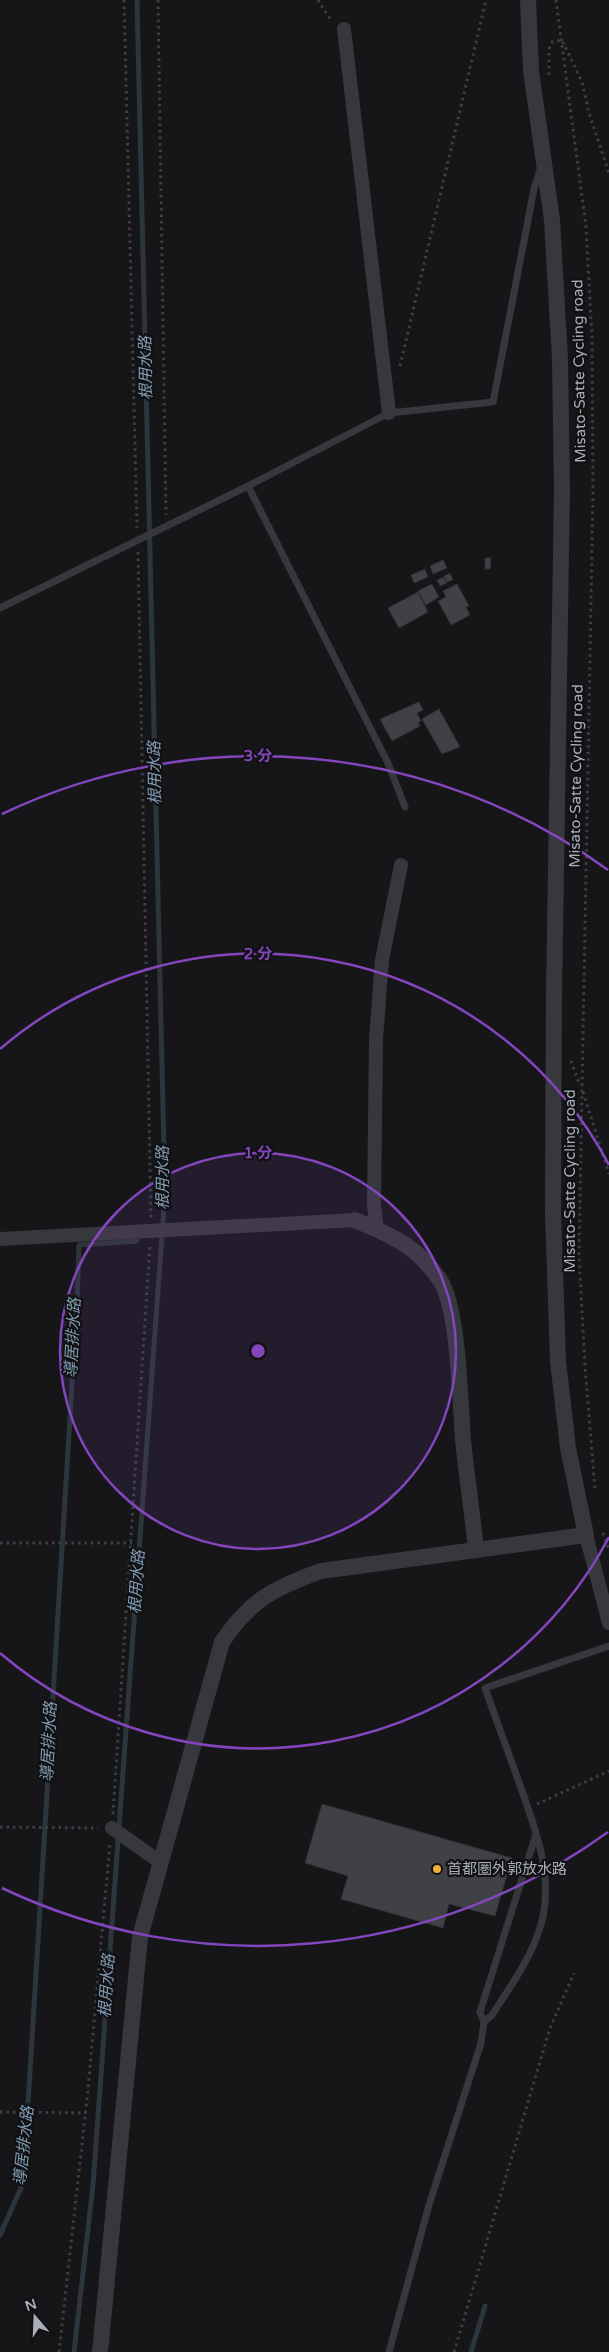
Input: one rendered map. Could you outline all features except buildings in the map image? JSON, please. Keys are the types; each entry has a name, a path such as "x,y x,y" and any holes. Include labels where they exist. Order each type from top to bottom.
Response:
{"street":[{"path":"528,0 531,71 552,220 561,387 562,490 554,1005 554,1213 558,1361 568,1448 586,1536 609,1623"},
{"path":"344,29 388,413"},
{"path":"377,1230 374,1206 376,1039 382,960 401,865"},
{"path":"0,1239 355,1220 394,1236 420,1255 441,1282 452,1314 463,1443 476,1550"},
{"path":"100,2352 140,1938 222,1642 236,1621 259,1599 288,1583 321,1571 586,1536"},
{"path":"112,1828 160,1862"}],"lane":[{"path":"0,608 138,538 248,486 388,413 493,402 534,189 543,158"},
{"path":"248,486 388,763 405,807"},
{"path":"484,2022 492,2015 530,1954 540,1927 546,1885 544,1863 528,1808 485,1688 609,1646"},
{"path":"389,2352 430,2205 481,2042 484,2022 480,2012 536,1834"}],"path":[{"path":"59,2352 86,2112 112,1828 151,1231 138,538 124,0"},
{"path":"158,0 166,525"},
{"path":"318,0 328,18 344,29"},
{"path":"398,375 486,0"},
{"name":"Misato-Satte Cycling road","path":"556,0 586,227 592,338 593,501 579,1254 595,1495"},
{"path":"562,40 582,82 588,113 609,173"},
{"path":"571,1054 571,1063 609,1174"},
{"path":"600,1524 609,1551"},
{"path":"0,1543 132,1543"},
{"path":"528,1808 609,1771"},
{"path":"0,1827 112,1828"},
{"path":"454,2352 550,2028 574,1973"},
{"path":"0,2112 86,2112"}],"waterway":[{"name":"根用水路","path":"74,2352 93,2185 165,1194 137,0"},
{"name":"導居排水路","path":"0,2235 21,2188 26,2137 79,1245 137,1241"},
{"path":"471,2352 485,2306"}],"place":[{"name":"首都圏外郭放水路","path":"437,1869"}]}
